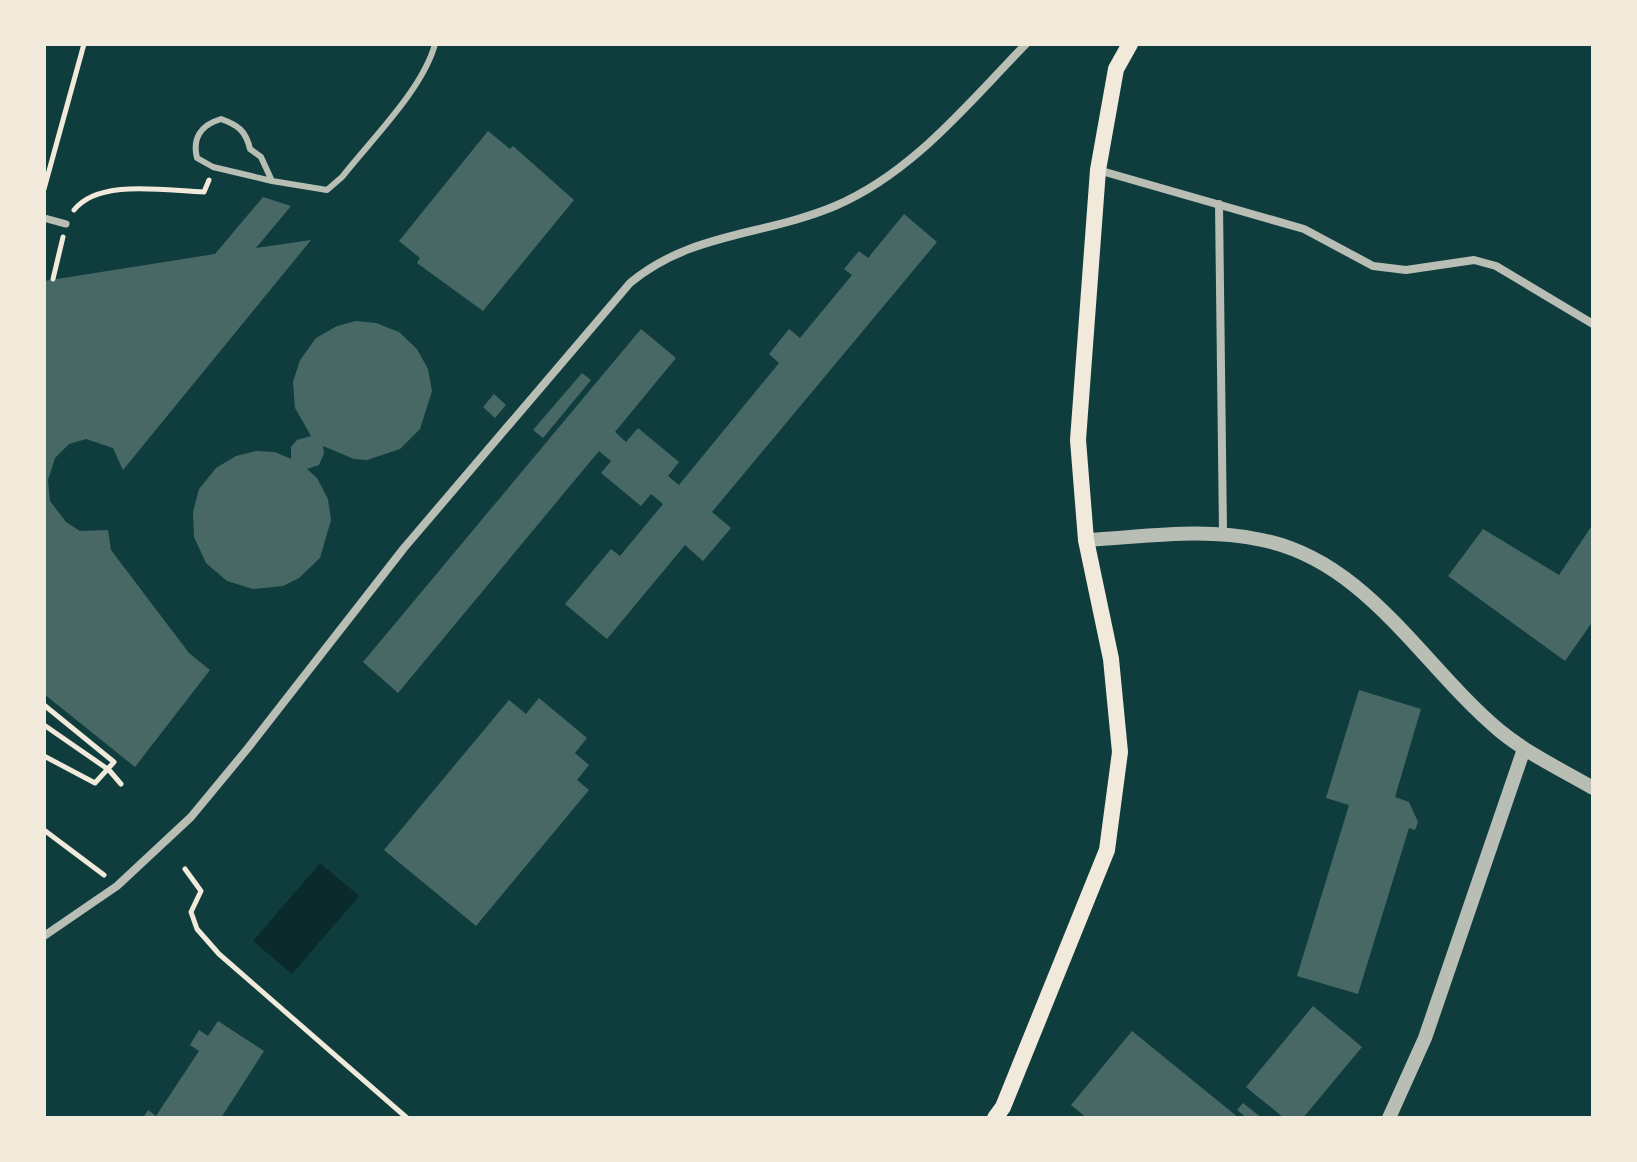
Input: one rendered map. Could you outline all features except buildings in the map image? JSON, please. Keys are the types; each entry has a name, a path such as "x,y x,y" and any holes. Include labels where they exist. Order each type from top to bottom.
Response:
{"main road":[{"path":"995,1118 1003,1107 1107,850 1120,752 1111,659 1086,540 1078,440 1098,170 1116,69 1130,44"}],"street":[{"path":"44,936 117,886 191,817 404,548 630,283 667,255 688,246 789,223 838,205 947,130 1026,44"},
{"path":"1098,170 1304,229 1373,266 1390,270 1474,260 1496,266 1593,324"},
{"path":"1219,204 1223,533"},
{"path":"44,218 66,224"},
{"path":"1086,540 1223,533 1265,540 1309,556 1346,578 1490,721 1524,749 1593,788"},
{"path":"1389,1118 1425,1038 1524,749"}],"lane":[{"path":"272,181 261,157 250,149 247,136 236,124 221,119 208,123 198,133 194,147 197,158 213,167 272,181 327,190 342,177 415,84 432,58 435,44"}],"path":[{"path":"44,189 84,44"},
{"path":"53,279 66,224 80,203 102,191 116,188 204,192 213,167"},
{"path":"44,705 114,762 95,783 44,756"},
{"path":"44,725 109,770 121,784"},
{"path":"44,830 117,886"},
{"path":"185,869 201,891 191,912 197,929 219,954 407,1118"}],"water":[{"path":"320,863 359,896 292,974 253,941"}]}
